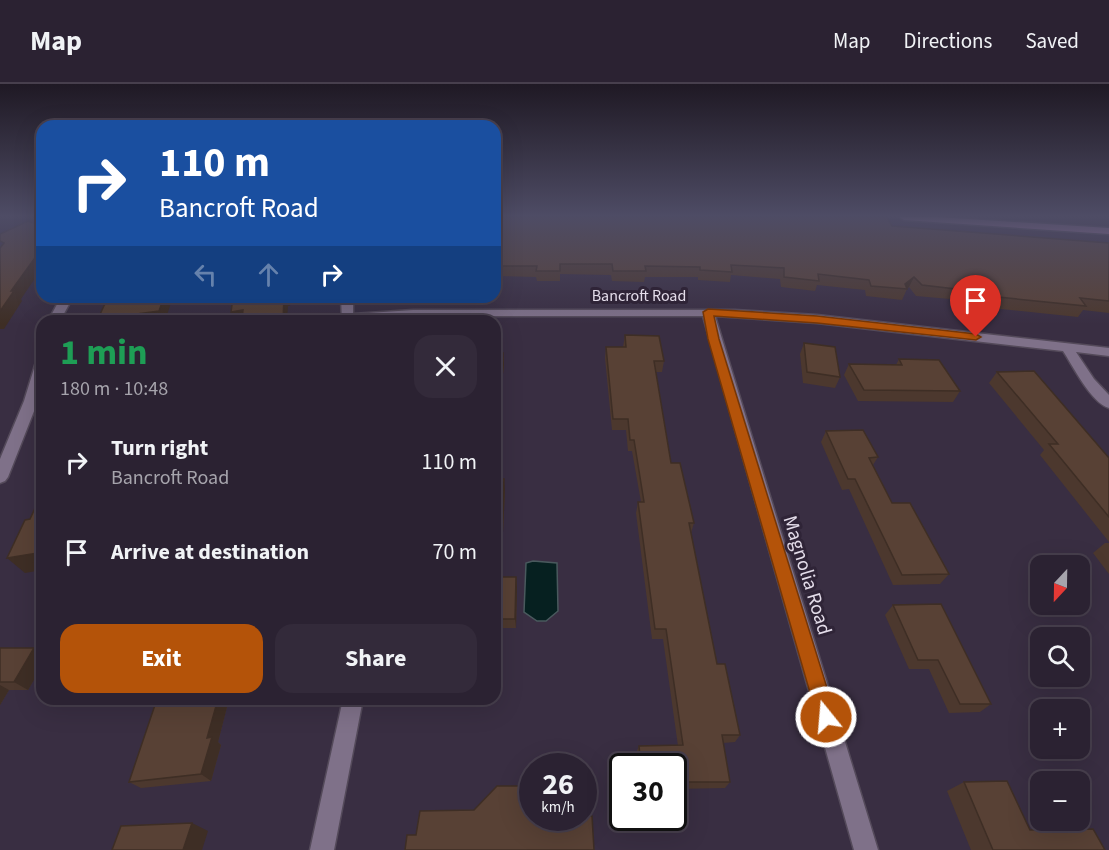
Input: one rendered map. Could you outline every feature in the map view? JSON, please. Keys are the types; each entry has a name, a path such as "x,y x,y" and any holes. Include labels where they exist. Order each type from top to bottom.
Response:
{"street":[{"name":"Bancroft Road","path":"389,315 413,312 708,312 817,320 1109,352"},
{"name":"Magnolia Road","path":"708,312 714,339 866,850"},
{"path":"1066,347 1089,382 1109,403"},
{"path":"0,477 36,383"},
{"path":"322,850 352,705"}],"shaded area":[{"path":"533,561 557,563 558,611 546,621 537,621 524,612 526,563"}],"building":[{"path":"0,253 36,253 36,256 11,291 14,291 0,311"},
{"path":"501,253 1109,253 1109,301 1080,298 1086,306 958,293 956,289 922,285 914,277 905,284 907,289 871,286 869,280 818,274 819,281 784,277 784,268 731,265 732,272 700,270 700,267 645,266 646,271 613,271 612,264 560,264 560,271 536,271 537,266 501,266"},
{"path":"105,303 162,303 159,311 137,315 100,315"},
{"path":"232,303 284,303 283,315 243,315 243,310 231,312"},
{"path":"625,335 659,336 664,361 654,361 671,463 680,463 694,523 689,523 717,664 725,664 740,735 722,735 730,782 687,782 687,753 640,753 639,746 683,745 666,629 655,629 638,502 644,502 634,440 630,440 628,419 613,419 606,347 626,347"},
{"path":"804,343 835,347 840,377 807,372"},
{"path":"899,359 939,360 960,391 864,390 849,364 902,365"},
{"path":"1034,371 1109,458 1109,517 1049,444 1058,444 997,372"},
{"path":"863,430 878,457 869,458 892,503 910,503 949,574 902,575 855,479 848,479 826,431"},
{"path":"501,479 504,479 501,522"},
{"path":"36,506 36,553 7,558 25,520 30,519"},
{"path":"501,577 516,577 515,619 501,619"},
{"path":"941,604 991,704 960,704 938,660 918,660 893,605"},
{"path":"0,648 34,648 14,682 0,682"},
{"path":"155,705 216,705 207,738 212,737 201,774 129,782"},
{"path":"1007,781 1030,831 1090,831 1093,829 1105,850 993,850 964,782"},
{"path":"497,786 519,786 519,831 593,831 594,850 405,850 407,835 416,835 420,811 474,810"},
{"path":"192,823 183,850 112,850 121,826"}],"route":[{"path":"826,717 708,312 817,320 976,337"}]}
